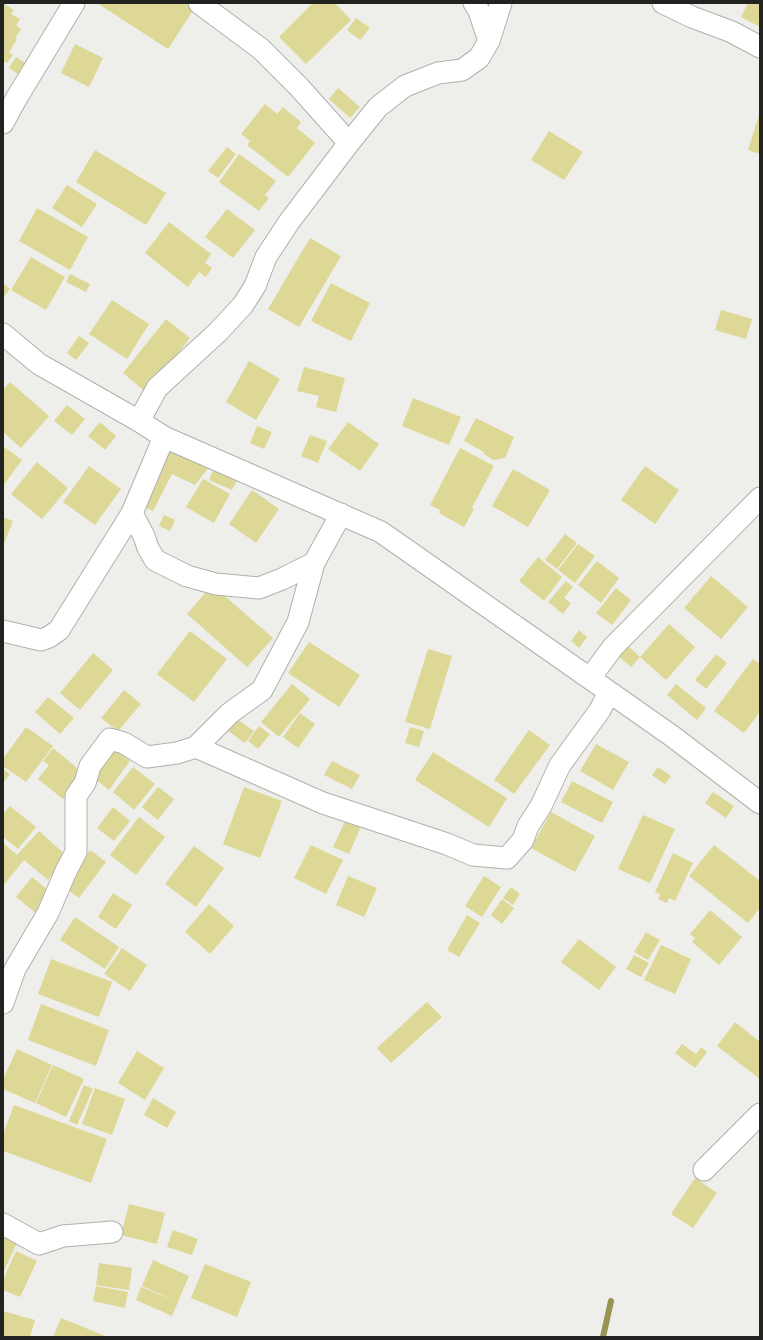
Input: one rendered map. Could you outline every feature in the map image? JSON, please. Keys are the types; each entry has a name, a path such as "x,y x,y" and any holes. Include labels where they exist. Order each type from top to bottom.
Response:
{"street":[{"path":"3,123 74,3"},
{"path":"199,3 261,48 299,87 349,143"},
{"path":"474,3 479,11 489,41"},
{"path":"139,421 157,388 218,332 243,305 255,286 266,258 289,222 378,107 405,86 438,73 462,70 479,58 489,41 501,3"},
{"path":"663,3 692,17 732,32 760,48"},
{"path":"3,334 39,364 139,421 164,437 381,532 672,736 760,803"},
{"path":"3,631 41,640 49,637 59,630 132,513 164,437"},
{"path":"590,678 613,646 760,498"},
{"path":"132,513 155,560 186,576 216,584 259,588 282,579 314,563"},
{"path":"3,1003 15,969 48,914 60,883 76,852 76,796 85,783 90,766 110,739 124,743 147,757 177,753 196,747 230,713 262,690 298,622 314,563 341,514"},
{"path":"196,747 323,803 447,844 473,855 507,858 523,840 528,826 541,806 560,765 600,710 609,692"},
{"path":"704,1170 760,1114"},
{"path":"3,1224 39,1244 64,1236 112,1232"}],"building":[{"path":"3,3 14,10 11,14 20,19 16,25 21,29 9,52 13,55 7,63 3,61"},
{"path":"97,3 185,3 194,9 168,49"},
{"path":"313,3 335,3 351,20 306,64 279,37"},
{"path":"748,3 760,3 760,27 741,17"},
{"path":"356,18 370,28 360,40 347,30"},
{"path":"75,44 103,58 89,87 61,73"},
{"path":"16,57 30,66 22,77 9,68"},
{"path":"338,88 360,107 350,118 329,99"},
{"path":"265,104 277,114 283,107 301,122 297,128 315,143 288,177 247,145 250,141 241,134"},
{"path":"760,112 760,154 748,150"},
{"path":"549,131 583,152 564,180 531,160"},
{"path":"227,147 236,154 218,178 208,171"},
{"path":"95,150 166,193 146,225 76,182"},
{"path":"239,154 276,181 265,195 269,198 259,211 219,182"},
{"path":"67,185 97,204 82,227 52,208"},
{"path":"37,208 88,237 70,270 19,241"},
{"path":"227,209 255,230 233,258 205,237"},
{"path":"169,222 211,254 205,263 212,268 206,277 199,272 188,287 145,253"},
{"path":"310,238 341,256 299,327 268,309"},
{"path":"31,257 65,277 46,310 11,290"},
{"path":"70,274 90,284 86,292 66,282"},
{"path":"3,283 10,289 3,298"},
{"path":"331,283 370,303 351,341 311,321"},
{"path":"112,300 149,324 127,359 89,334"},
{"path":"721,310 752,319 746,339 715,330"},
{"path":"166,319 190,338 147,393 123,373"},
{"path":"79,336 89,343 76,360 67,353"},
{"path":"249,361 280,379 256,420 226,402"},
{"path":"304,367 345,378 336,412 316,407 319,396 297,391"},
{"path":"10,382 49,416 21,448 3,432 3,390"},
{"path":"413,398 461,417 449,445 402,426"},
{"path":"67,405 85,419 72,435 54,421"},
{"path":"476,418 514,437 505,458 493,460 484,454 484,452 464,441"},
{"path":"100,422 116,436 105,450 88,436"},
{"path":"348,422 379,444 360,471 328,449"},
{"path":"257,426 272,432 264,449 250,443"},
{"path":"310,435 327,441 318,463 301,456"},
{"path":"3,446 22,460 3,486"},
{"path":"172,446 209,467 195,485 172,474 153,511 141,506"},
{"path":"460,448 494,466 472,508 474,509 464,527 439,513 440,510 430,505"},
{"path":"37,462 68,488 42,519 11,494"},
{"path":"89,466 121,489 95,525 63,502"},
{"path":"215,466 239,476 232,490 209,480"},
{"path":"645,466 679,490 655,524 621,500"},
{"path":"513,469 550,490 528,527 492,506"},
{"path":"203,479 230,494 214,523 186,507"},
{"path":"252,490 279,509 256,543 229,524"},
{"path":"164,515 175,520 170,531 159,526"},
{"path":"3,517 13,521 3,546"},
{"path":"565,534 577,543 557,569 545,560"},
{"path":"578,544 595,556 575,583 558,570"},
{"path":"538,557 562,577 544,601 519,581"},
{"path":"597,561 619,578 601,603 578,585"},
{"path":"711,576 748,607 721,639 684,608"},
{"path":"566,581 573,587 564,598 571,603 563,614 548,602"},
{"path":"212,585 273,638 247,667 187,614"},
{"path":"616,588 631,600 612,625 596,613"},
{"path":"669,624 695,647 666,680 640,657"},
{"path":"579,630 587,637 579,648 571,641"},
{"path":"190,631 227,659 194,702 157,674"},
{"path":"309,642 360,675 339,707 288,673"},
{"path":"627,645 640,657 631,667 618,656"},
{"path":"428,649 452,656 430,729 405,722"},
{"path":"93,653 113,670 80,710 60,693"},
{"path":"716,654 727,663 706,689 695,680"},
{"path":"753,659 760,664 760,712 744,733 714,711"},
{"path":"292,684 310,699 279,737 261,722"},
{"path":"676,684 706,708 697,720 667,695"},
{"path":"124,690 141,704 118,731 101,718"},
{"path":"48,697 74,718 60,734 35,712"},
{"path":"300,713 315,724 298,748 283,737"},
{"path":"233,716 254,731 245,743 224,728"},
{"path":"259,726 270,734 258,749 248,741"},
{"path":"26,727 53,746 26,782 3,766 3,759"},
{"path":"410,727 424,731 419,747 405,743"},
{"path":"529,730 550,745 514,794 494,780"},
{"path":"596,744 629,762 613,790 580,771"},
{"path":"111,747 130,761 109,790 90,775"},
{"path":"53,748 84,774 63,799 38,779 49,765 43,761"},
{"path":"433,752 507,798 489,827 415,780"},
{"path":"332,761 360,775 352,789 324,775"},
{"path":"133,767 155,784 134,810 113,792"},
{"path":"658,767 671,776 665,784 652,775"},
{"path":"3,769 10,774 3,783"},
{"path":"572,781 613,802 602,823 561,802"},
{"path":"158,787 174,799 158,820 142,807"},
{"path":"244,787 282,801 260,858 223,844"},
{"path":"713,792 734,806 726,818 705,803"},
{"path":"10,806 36,827 18,849 3,837 3,814"},
{"path":"113,807 130,821 114,841 97,828"},
{"path":"551,812 595,836 575,872 531,848"},
{"path":"643,815 675,829 650,883 618,869"},
{"path":"139,817 165,837 136,875 110,855"},
{"path":"347,817 362,824 349,854 333,847"},
{"path":"39,831 68,857 48,880 24,860 3,886 3,843 17,855"},
{"path":"311,845 343,860 326,894 294,878"},
{"path":"714,845 760,881 760,908 748,923 689,876"},
{"path":"194,846 224,868 196,907 165,884"},
{"path":"90,850 106,862 79,898 63,886"},
{"path":"673,853 693,863 675,901 669,898 667,903 658,899 660,894 655,892"},
{"path":"348,876 377,888 364,917 336,905"},
{"path":"484,876 501,887 482,917 465,906"},
{"path":"32,877 54,895 38,915 16,897"},
{"path":"511,887 520,894 513,905 503,898"},
{"path":"113,893 132,905 116,929 98,917"},
{"path":"502,899 514,908 502,924 491,915"},
{"path":"209,904 234,926 210,954 185,932"},
{"path":"710,910 742,937 719,965 692,942 695,938 690,934"},
{"path":"467,915 480,923 459,957 447,950"},
{"path":"75,917 119,947 105,969 60,940"},
{"path":"646,932 660,940 648,960 634,952"},
{"path":"579,939 616,967 599,990 561,962"},
{"path":"661,945 691,959 675,994 644,980"},
{"path":"122,948 147,965 130,991 104,974"},
{"path":"634,955 649,963 641,977 626,969"},
{"path":"51,959 112,982 99,1017 38,994"},
{"path":"427,1002 442,1017 391,1063 377,1048"},
{"path":"41,1004 109,1030 96,1066 28,1040"},
{"path":"735,1022 760,1042 760,1079 717,1046"},
{"path":"682,1044 696,1054 701,1047 707,1052 695,1068 675,1053"},
{"path":"17,1049 52,1065 35,1103 3,1089 3,1079"},
{"path":"137,1051 164,1068 145,1100 118,1083"},
{"path":"53,1065 84,1079 66,1117 36,1103"},
{"path":"84,1085 93,1089 77,1125 69,1121"},
{"path":"95,1088 125,1099 112,1135 82,1124"},
{"path":"153,1098 176,1112 167,1128 144,1115"},
{"path":"14,1105 107,1139 91,1183 3,1151 3,1134"},
{"path":"695,1178 717,1193 693,1228 671,1214"},
{"path":"129,1204 165,1213 157,1244 121,1235"},
{"path":"3,1229 20,1236 3,1273"},
{"path":"173,1230 198,1239 192,1255 167,1247"},
{"path":"16,1251 37,1261 20,1297 3,1290 3,1280"},
{"path":"153,1260 189,1276 178,1302 142,1286"},
{"path":"99,1263 132,1268 129,1290 96,1285"},
{"path":"205,1264 251,1282 237,1317 191,1298"},
{"path":"96,1286 128,1292 125,1308 93,1301"},
{"path":"141,1287 178,1302 172,1316 136,1300"},
{"path":"3,1311 35,1320 30,1337 3,1337"},
{"path":"61,1318 108,1337 53,1337"}],"waterway":[{"path":"603,1337 611,1301"}]}
